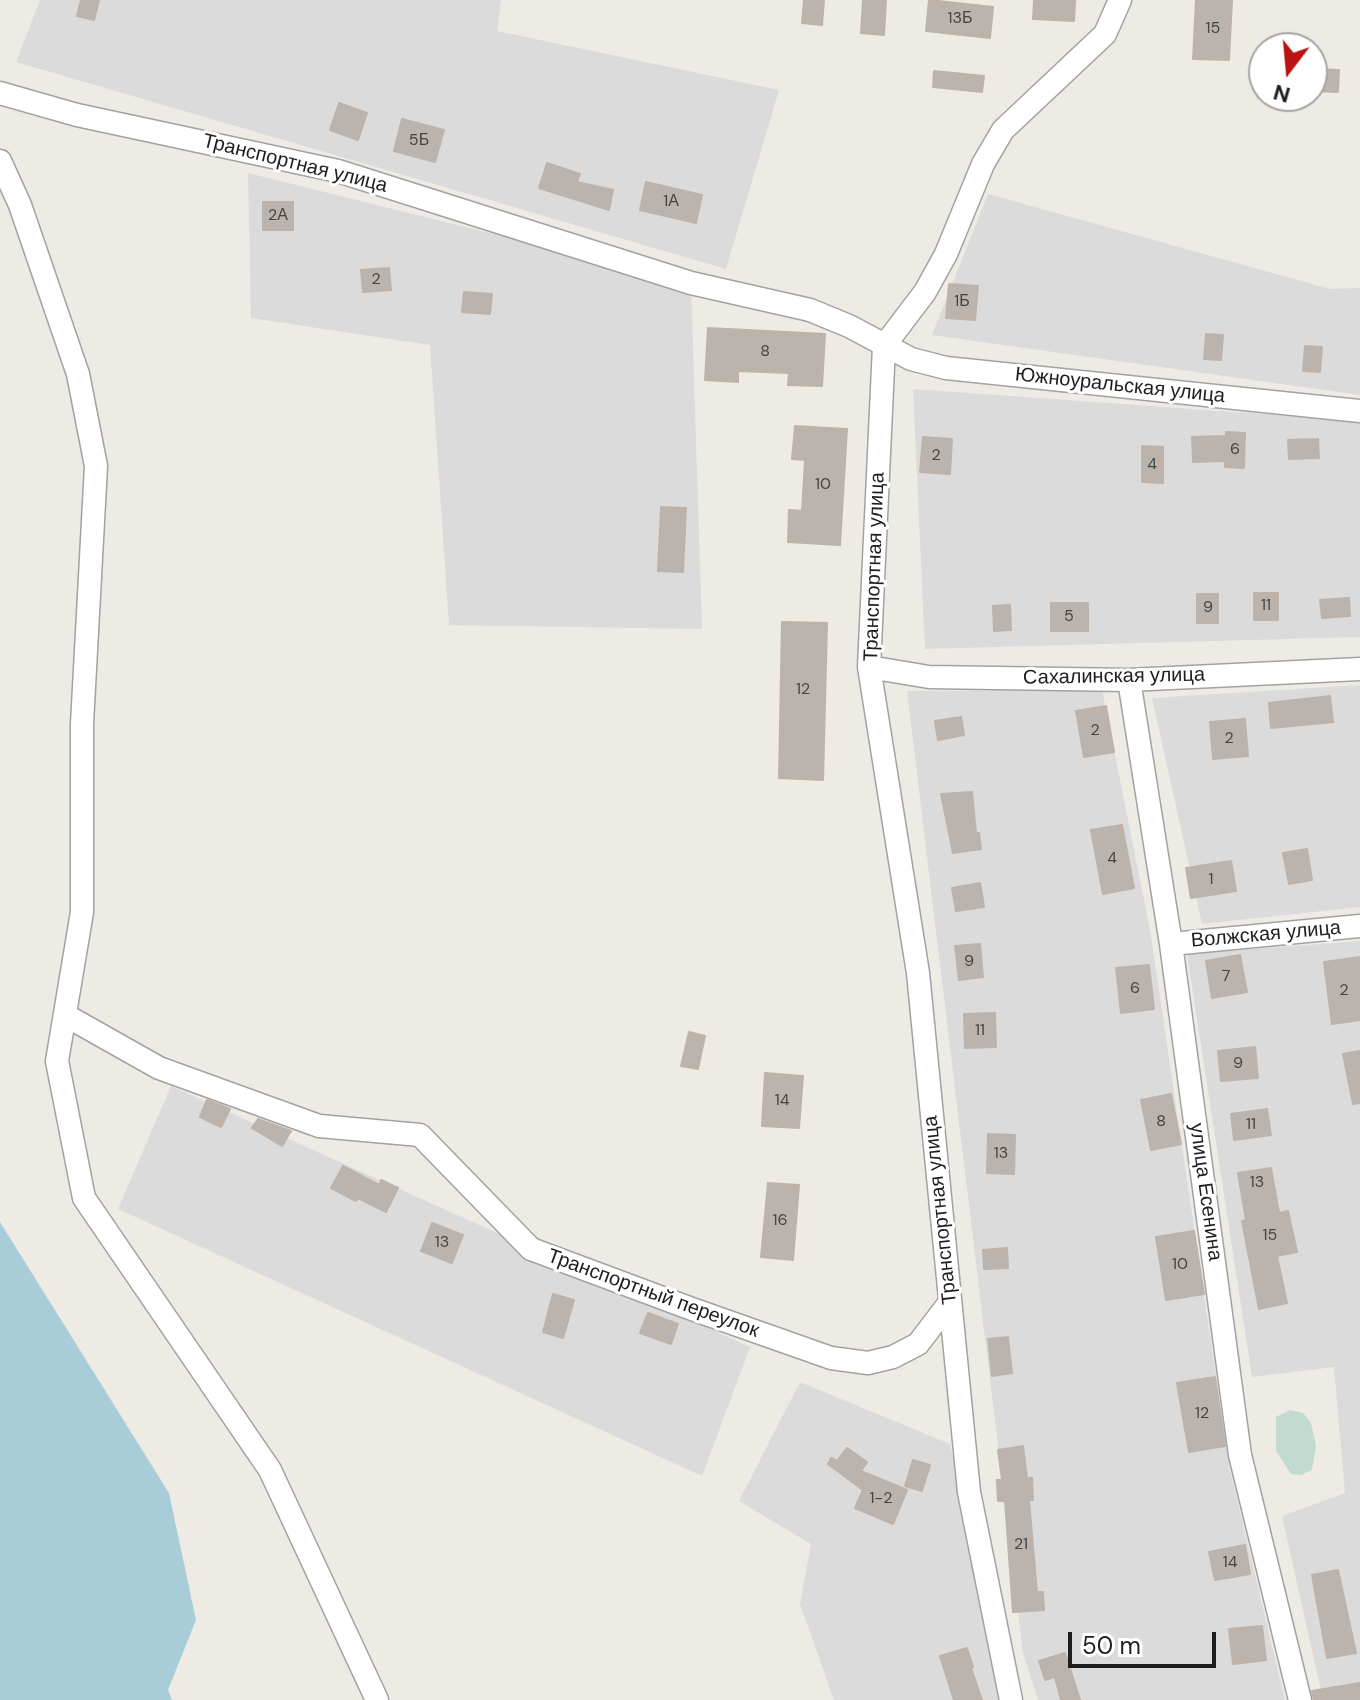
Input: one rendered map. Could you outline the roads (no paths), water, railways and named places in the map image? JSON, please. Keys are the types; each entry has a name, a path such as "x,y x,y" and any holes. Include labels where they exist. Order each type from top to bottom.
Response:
{"street":[{"path":"884,346 925,292 946,254 983,164 1003,130 1105,34 1120,0"},
{"name":"Транспортная улица","path":"0,93 77,115 338,171 691,283 810,310 849,326 884,346 869,667 918,973 969,1492 1011,1700"},
{"path":"0,161 20,205 78,374 96,466 82,724 82,912 57,1061 84,1198 270,1470 377,1700"},
{"name":"Южноуральская улица","path":"884,346 911,359 946,368 1360,411"},
{"name":"Сахалинская улица","path":"869,667 929,677 1129,680 1360,669"},
{"name":"улица Есенина","path":"1129,680 1171,944 1240,1455 1300,1700"},
{"name":"Волжская улица","path":"1171,944 1360,926"},
{"name":"Транспортный переулок","path":"65,1015 159,1068 319,1126 420,1135 531,1249 831,1358 868,1363 893,1357 918,1344 950,1302"}],"water":[{"path":"0,1222 169,1493 196,1620 168,1690 172,1700 0,1700"}]}
